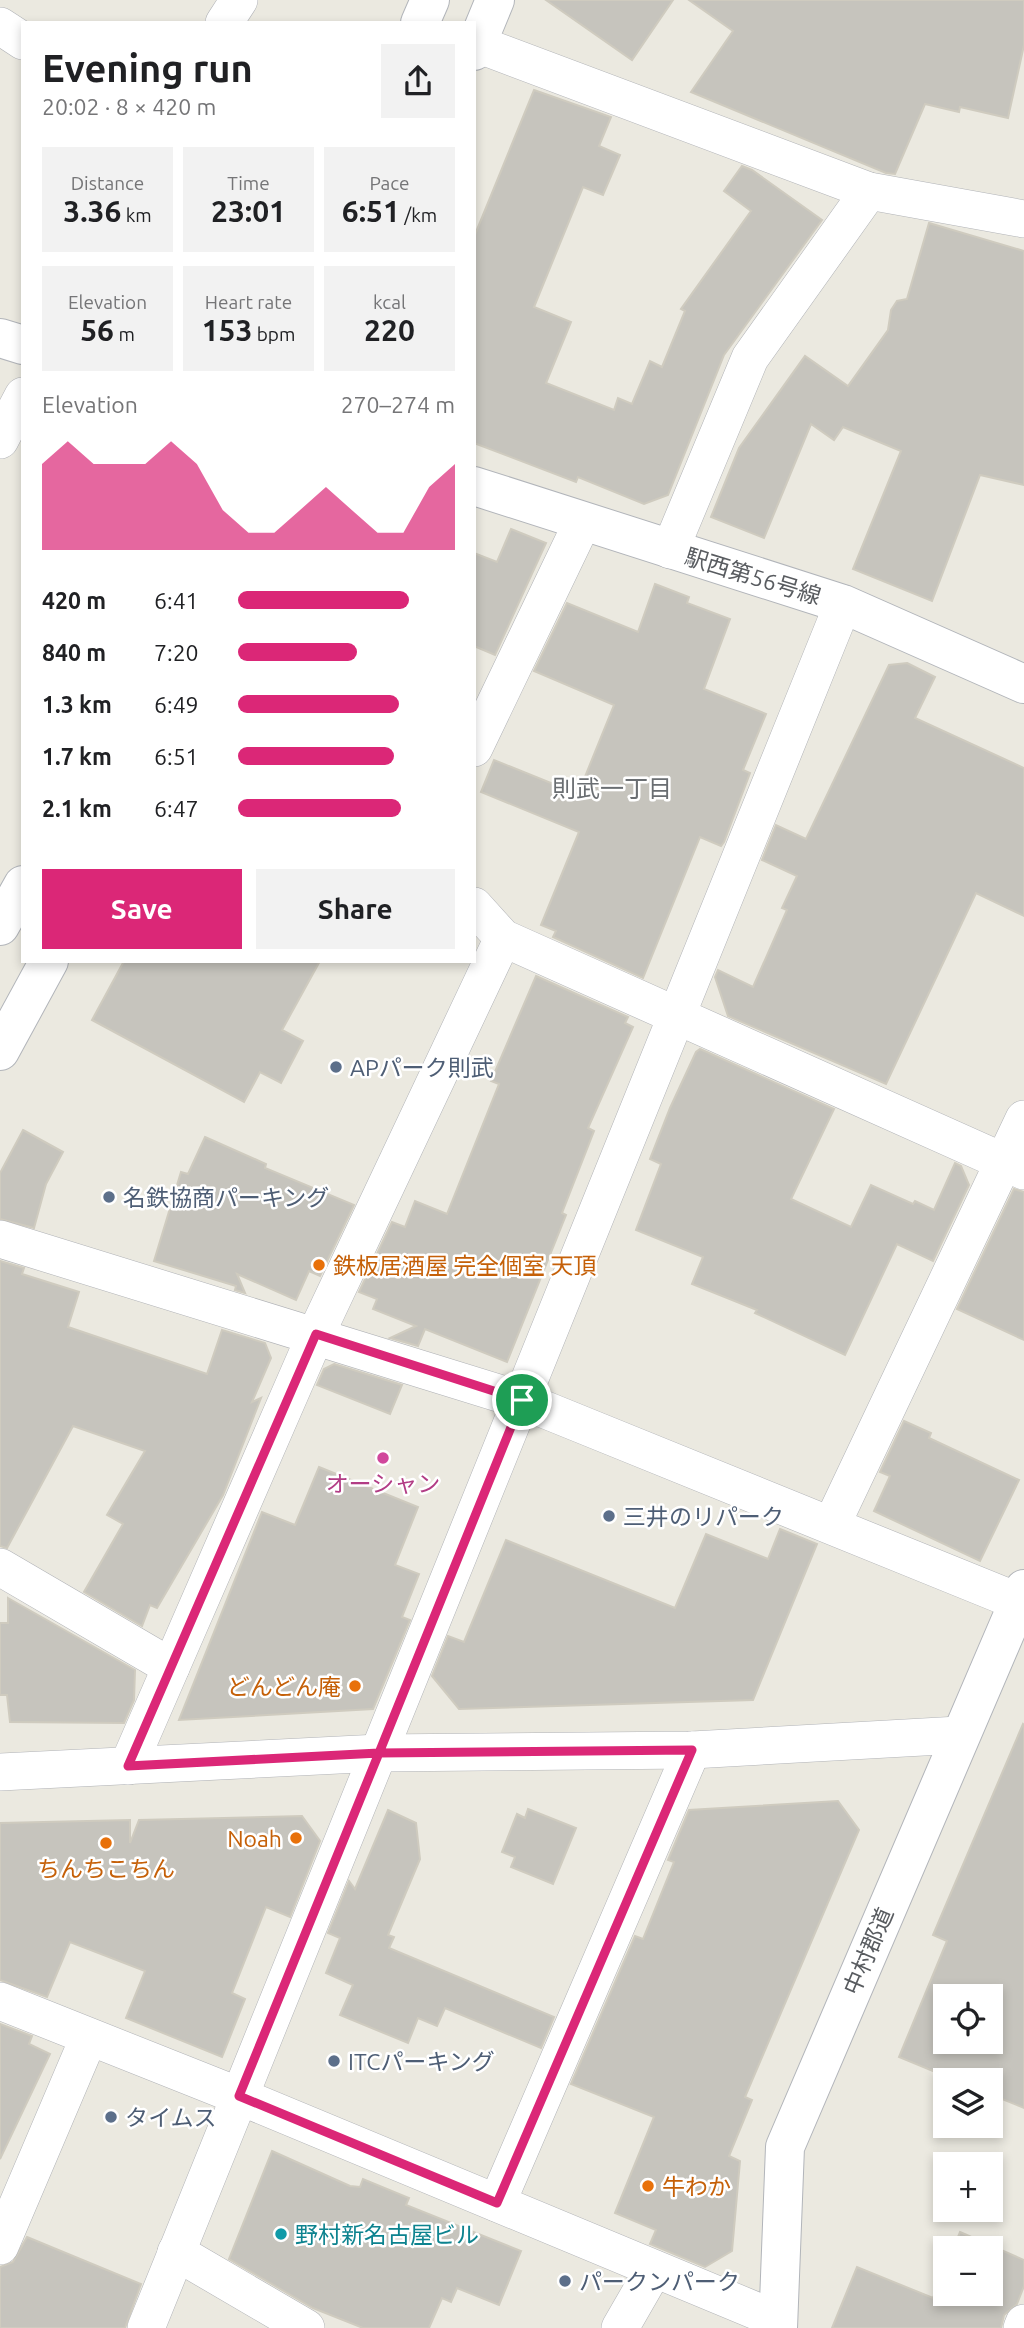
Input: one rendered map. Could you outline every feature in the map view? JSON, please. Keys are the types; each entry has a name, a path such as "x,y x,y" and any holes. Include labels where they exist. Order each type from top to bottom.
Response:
{"street":[{"path":"224,21 239,0"},
{"path":"495,0 476,47 869,191 1024,219"},
{"path":"0,26 21,40"},
{"path":"670,550 750,358 869,191"},
{"path":"0,338 21,344"},
{"path":"0,440 21,400"},
{"name":"駅西第56号線","path":"476,487 582,523 843,604 1024,684"},
{"path":"476,744 582,523"},
{"path":"146,2328 843,604"},
{"path":"0,877 21,884"},
{"path":"0,926 21,889"},
{"path":"476,908 503,938 1014,1166"},
{"path":"128,1766 316,1334 503,938"},
{"path":"0,1051 48,963"},
{"path":"832,1524 1014,1166 1024,1119"},
{"path":"0,1239 316,1334 522,1400 1022,1598"},
{"path":"0,1567 171,1667"},
{"name":"中村郡道","path":"778,2324 785,2147 959,1735 1022,1598"},
{"path":"0,1772 379,1753 692,1750 959,1735"},
{"path":"497,2203 692,1750"},
{"path":"0,2001 497,2203 778,2324"},
{"path":"0,2246 89,2037"},
{"path":"176,2252 306,2328"},
{"path":"620,2328 654,2269"},
{"path":"1022,2328 1024,2323"}],"building":[{"path":"546,0 673,0 632,60"},
{"path":"689,0 1024,0 1024,45 1008,118 960,107 959,112 925,104 895,174 886,173 691,92 733,31"},
{"path":"534,90 611,117 599,146 620,155 603,195 583,187 534,307 571,322 546,383 614,410 618,398 632,404 650,361 662,367 685,311 681,309 751,211 724,191 742,166 752,170 822,220 724,355 668,495 644,504 578,477 576,482 476,444 476,232"},
{"path":"929,223 1024,251 1024,485 980,475 932,601 853,569 901,451 843,427 834,440 811,424 764,538 711,517 739,448 805,356 848,386 888,330 891,310 897,301 907,299"},
{"path":"511,529 546,543 495,655 476,647 476,554 497,562"},
{"path":"655,584 689,597 687,603 730,619 704,689 766,714 743,770 750,773 724,842 721,846 700,837 643,978 553,937 556,931 541,925 579,832 481,792 494,760 578,794 614,705 534,671 567,603 638,632"},
{"path":"907,663 935,677 915,718 1024,768 1024,916 976,893 886,1084 728,1016 715,977 718,970 753,987 787,910 782,908 797,876 762,860 776,825 806,839 889,665"},
{"path":"123,963 319,963 282,1030 303,1041 281,1083 260,1072 244,1102 92,1020"},
{"path":"536,976 628,1017 625,1023 633,1027 588,1128 594,1131 562,1213 566,1215 507,1362 425,1329 418,1346 390,1338 416,1326 373,1309 377,1299 359,1292 392,1222 405,1227 415,1201 447,1214 499,1084 491,1081"},
{"path":"700,1049 834,1109 791,1199 851,1227 871,1185 913,1204 915,1201 934,1210 955,1163 961,1166 969,1185 933,1261 897,1244 845,1355 755,1313 757,1310 692,1284 703,1257 636,1230 661,1164 650,1159 670,1108 696,1052"},
{"path":"23,1130 63,1152 46,1184 34,1228 0,1219 0,1173"},
{"path":"205,1137 266,1164 265,1168 354,1205 320,1276 309,1271 296,1300 237,1274 245,1293 235,1290 236,1286 154,1261 181,1172 188,1174"},
{"path":"1014,1189 1024,1192 1024,1340 957,1309"},
{"path":"0,1261 24,1268 22,1274 79,1292 68,1327 207,1374 222,1330 265,1343 271,1358 252,1402 261,1398 223,1495 157,1608 150,1605 142,1626 84,1592 123,1524 107,1515 145,1451 73,1426 7,1548 0,1546"},
{"path":"334,1364 402,1385 390,1414 317,1385 324,1369"},
{"path":"904,1421 931,1433 929,1438 1019,1480 980,1561 874,1511 890,1476 880,1472"},
{"path":"319,1467 418,1507 395,1565 419,1574 402,1617 410,1620 373,1709 179,1720 262,1512 295,1525"},
{"path":"780,1529 817,1544 753,1700 459,1709 432,1676 448,1636 464,1642 506,1540 675,1608 706,1534 768,1559"},
{"path":"8,1598 135,1670 134,1700 124,1723 10,1722 7,1695 0,1695 0,1623 8,1623"},
{"path":"1023,1724 1024,2108 1003,2099 1003,2068 933,2068 933,2071 899,2057 947,1941 933,1935"},
{"path":"838,1801 859,1830 745,2097 752,2100 729,2156 740,2161 732,2251 705,2267 650,2244 656,2230 615,2213 654,2117 571,2084 635,1936 643,1939 674,1862 668,1860 689,1810"},
{"path":"528,1809 576,1828 553,1884 511,1867 515,1857 502,1852 517,1814 525,1818"},
{"path":"388,1810 416,1823 420,1859 388,1935 394,1937 389,1948 554,2017 541,2048 445,2008 437,2026 418,2018 408,2043 340,2015 353,1985 326,1973 340,1938 328,1933 349,1881 355,1889"},
{"path":"302,1816 320,1841 290,1917 266,1907 232,1993 245,1999 222,2057 126,2018 145,1971 70,1942 47,1997 0,1980 0,1823 130,1820 130,1843 139,1820"},
{"path":"0,2024 32,2036 29,2044 50,2054 0,2159"},
{"path":"272,2151 350,2186 360,2187 363,2179 409,2198 406,2205 521,2251 499,2305 457,2288 451,2302 442,2298 429,2328 363,2328 313,2308 229,2259"},
{"path":"27,2237 141,2284 125,2328 0,2328 0,2267 13,2262"},
{"path":"1003,2251 1024,2260 1024,2286 1017,2304 1004,2315 1001,2328 832,2328 857,2267 933,2298 933,2306 1003,2306"}],"place":[{"name":"APパーク則武","path":"336,1067"},
{"name":"名鉄協商パーキング","path":"109,1197"},
{"name":"鉄板居酒屋 完全個室 天頂","path":"319,1265"},
{"name":"オーシャン","path":"383,1458"},
{"name":"三井のリパーク","path":"609,1516"},
{"name":"どんどん庵","path":"355,1686"},
{"name":"Noah","path":"296,1838"},
{"name":"ちんちこちん","path":"106,1843"},
{"name":"ITCパーキング","path":"334,2061"},
{"name":"タイムス","path":"111,2117"},
{"name":"牛わか","path":"648,2186"},
{"name":"野村新名古屋ビル","path":"281,2234"},
{"name":"パークンパーク","path":"565,2281"}],"district":[{"name":"則武一丁目","path":"612,788"}],"route":[{"path":"522,1400 316,1334 128,1766 379,1753 239,2096 497,2203 692,1750 379,1753 522,1400"}]}
